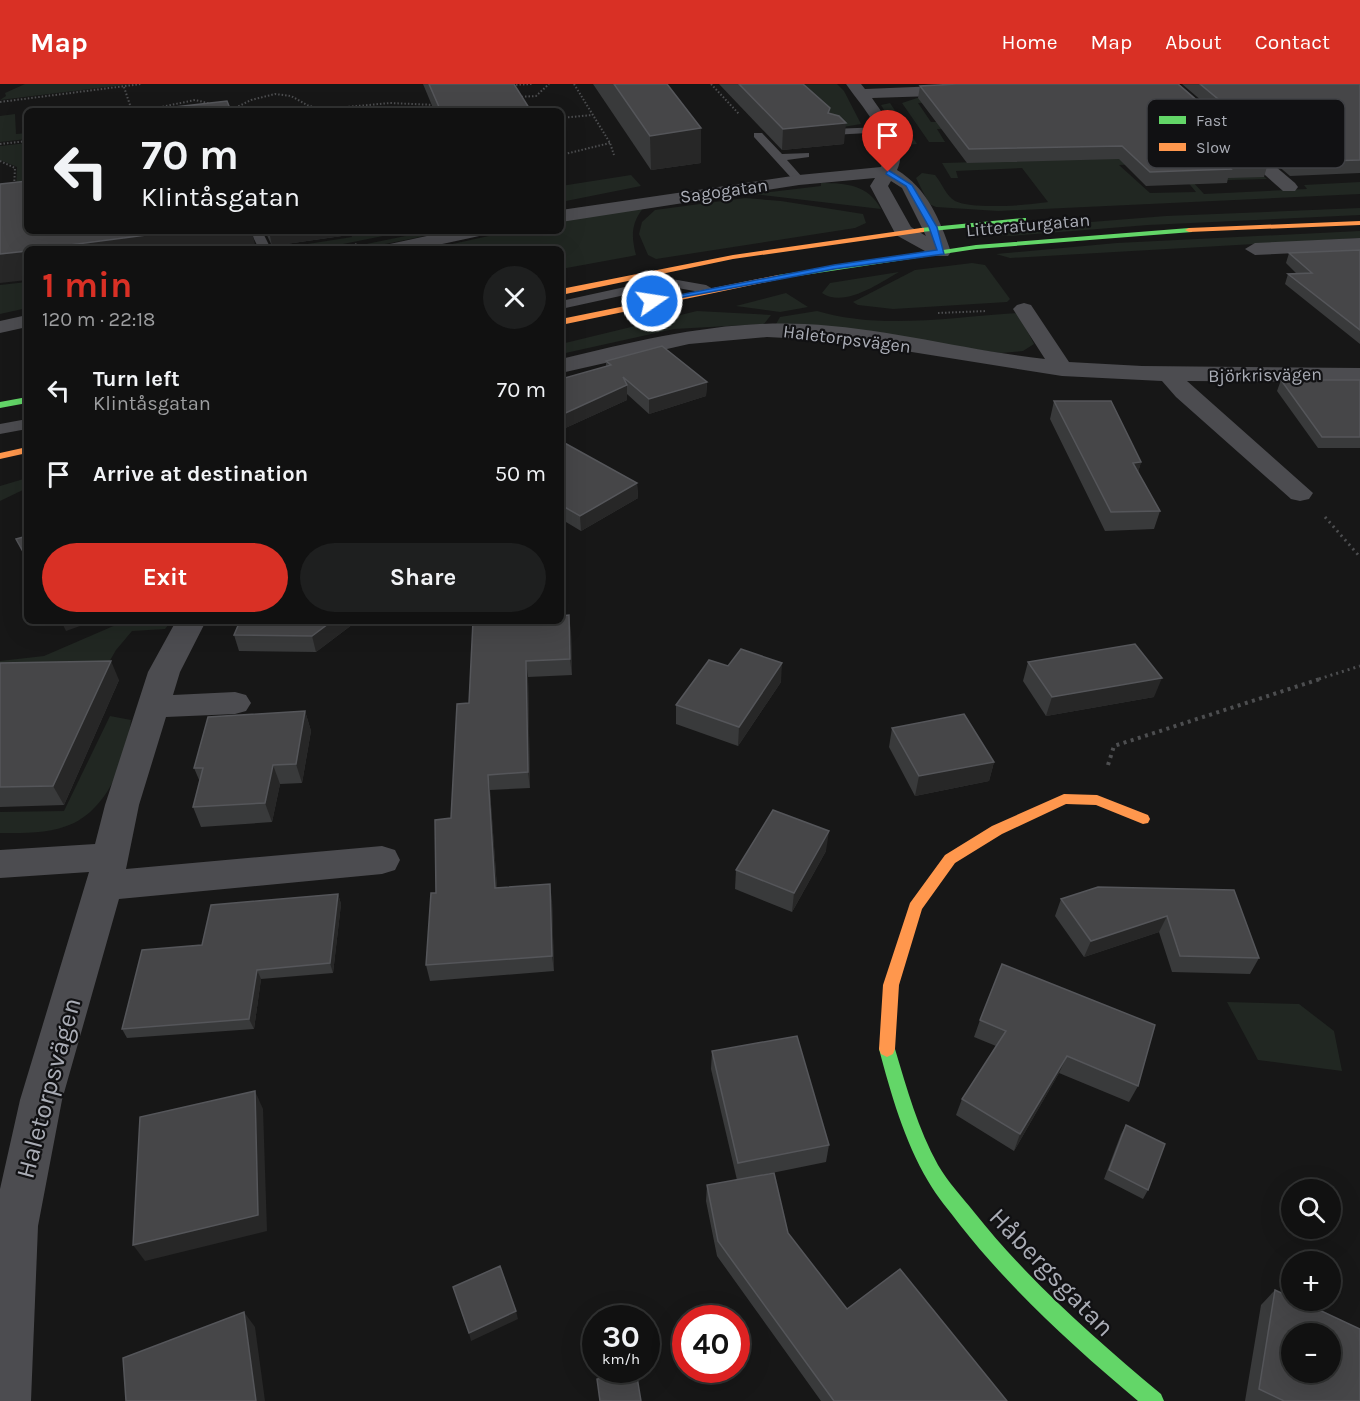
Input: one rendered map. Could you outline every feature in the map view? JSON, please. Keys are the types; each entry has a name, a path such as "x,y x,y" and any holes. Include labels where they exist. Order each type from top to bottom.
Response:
{"street":[{"path":"1170,84 1187,99"},
{"path":"858,89 980,89"},
{"path":"858,89 893,151 888,172 879,186 903,231 941,252"},
{"path":"1267,168 1289,187"},
{"path":"888,172 909,185 933,227 941,252"},
{"name":"Sagogatan","path":"564,216 799,180 888,172"},
{"name":"Litteraturgatan","path":"564,291 680,267 903,231 1040,219"},
{"name":"Litteraturgatan","path":"564,321 706,289 941,252 1074,238 1360,223"},
{"path":"406,246 463,234"},
{"path":"1255,249 1357,247"},
{"path":"1024,309 1062,369"},
{"path":"0,327 24,322"},
{"name":"Haletorpsvägen","path":"564,365 647,345 704,336 767,330 834,334 1062,369"},
{"name":"Björkrisvägen","path":"1062,369 1170,376 1360,375"},
{"name":"Björkrisvägen","path":"1170,376 1184,392 1300,493"},
{"path":"0,405 24,401"},
{"path":"0,456 24,451"},
{"name":"Haletorpsvägen","path":"4,1401 7,1326 19,1204 41,1100 108,871 122,805 164,672 189,624"},
{"path":"153,707 235,703"},
{"name":"Håbergsgatan","path":"1143,819 1097,800 1064,799 997,830 950,859 915,907 891,985 886,1043 901,1100 939,1182 997,1258 1065,1326 1154,1401"},
{"path":"0,864 108,871 382,860"}],"lane":[{"path":"832,132 882,130"},
{"path":"758,135 799,180"},
{"path":"778,158 805,155"},
{"path":"666,282 680,267"},
{"path":"564,304 666,282 706,289"},
{"path":"0,429 24,425"}],"path":[{"path":"0,102 141,84"},
{"path":"509,85 532,84"},
{"path":"513,98 536,96 549,84"},
{"path":"574,84 614,155"},
{"path":"711,84 758,135"},
{"path":"124,87 131,108"},
{"path":"225,106 235,108 255,98 276,95 292,96 313,108"},
{"path":"158,108 195,100 216,105 206,108"},
{"path":"350,108 390,103 422,107 444,104"},
{"path":"163,107 167,108"},
{"path":"564,118 592,115"},
{"path":"0,144 24,141"},
{"path":"564,153 609,143"},
{"path":"0,161 15,168 13,189"},
{"path":"1323,515 1360,557"},
{"path":"1097,800 1114,746 1360,666"}],"shaded area":[{"path":"25,84 131,84 0,100 6,96 5,93"},
{"path":"782,84 837,84 844,91 861,124 831,129"},
{"path":"1049,94 1076,128 1091,127 1087,121 1147,119 1147,138 1140,132 1096,135 1116,155 1147,153 1147,164 1119,165 1150,193 1196,192 1186,180 1199,174 1214,174 1187,168 1254,168 1256,170 1228,173 1259,172 1267,179 1192,181 1204,194 1307,189 1304,185 1360,182 1360,194 998,211 936,207 929,204 916,178 922,173 935,175 952,199 964,204 1001,206 1048,202 1022,168 956,171 958,178 951,178 942,163 1093,159 1073,130 1066,125 937,129 945,142 929,142 902,103 917,98 941,96 945,102 918,103 931,122 992,121 986,109 971,110 961,96"},
{"path":"890,103 917,144 906,145 881,105"},
{"path":"15,114 16,134 24,133 24,139 0,142 0,116"},
{"path":"24,143 24,202 16,189 17,167 0,160 0,146"},
{"path":"631,175 641,186 564,201 564,186"},
{"path":"821,183 848,185 863,190 876,201 881,209 754,194 821,186"},
{"path":"745,198 781,201 863,214 866,223 855,228 656,259 648,255 639,234 642,222 655,210"},
{"path":"644,207 634,224 633,242 636,255 632,256 564,268 564,246 444,246 498,234 564,234 564,220"},
{"path":"1360,208 1360,215 1148,225 1011,236 968,232 1166,216"},
{"path":"1360,231 1360,238 1010,258 996,254 1117,243"},
{"path":"350,234 393,234 333,246 295,246 352,237"},
{"path":"415,234 434,234 376,246 357,246"},
{"path":"972,263 985,265 1010,299 1007,302 893,309 858,305 853,302 915,270"},
{"path":"899,272 861,293 850,296 840,298 822,293 830,283"},
{"path":"24,282 24,309 0,314 0,285"},
{"path":"786,293 808,307 780,312 736,306"},
{"path":"697,311 771,315 764,324 674,329 564,353 564,343"},
{"path":"817,311 841,317 891,321 1018,313 1034,344 1023,351 1001,353 776,324 780,317"},
{"path":"24,479 24,489 0,501 0,486"},
{"path":"118,624 169,624 165,629 132,631 116,650 101,676 0,679 0,661 44,656"},
{"path":"110,716 131,720 121,764 98,805 87,815 65,827 38,832 0,833 0,812 64,811"},
{"path":"1227,1002 1299,1004 1334,1031 1342,1071 1258,1060"}],"building":[{"path":"429,84 514,84 529,108 431,108 439,107"},
{"path":"614,84 667,84 701,128 650,136"},
{"path":"739,84 803,84 830,108 828,113 839,116 846,123 783,129"},
{"path":"1178,84 1195,99 1147,99 1147,168 1231,169 1150,172 1122,146 969,149 920,86"},
{"path":"1200,84 1360,84 1360,160 1345,160 1345,99 1218,99"},
{"path":"227,101 230,108 175,108"},
{"path":"24,181 24,234 154,234 62,246 24,246 24,251 0,254 0,184"},
{"path":"1360,250 1360,330 1288,274 1312,273 1289,253"},
{"path":"662,346 707,382 649,399 623,377 627,385 564,414 564,378 611,365 606,361"},
{"path":"1281,380 1360,380 1360,437 1322,437"},
{"path":"1054,401 1111,401 1141,462 1133,463 1160,511 1111,512"},
{"path":"564,443 637,483 580,516 564,507"},
{"path":"24,537 24,554 16,539"},
{"path":"569,615 570,659 526,661 528,772 488,775 495,888 550,884 552,956 426,965 431,893 436,893 435,820 451,818 457,704 469,703 473,624 564,624 564,616"},
{"path":"239,624 328,624 312,636 234,635"},
{"path":"1135,644 1162,678 1052,697 1028,662"},
{"path":"741,649 782,663 739,727 676,705 709,660 728,666"},
{"path":"111,661 53,786 0,787 0,663"},
{"path":"305,711 296,764 273,765 265,803 193,807 203,768 194,768 208,717"},
{"path":"964,714 994,762 919,776 892,728"},
{"path":"773,810 829,831 794,893 736,870"},
{"path":"1098,887 1234,890 1259,958 1180,956 1167,916 1091,941 1061,899"},
{"path":"338,894 330,963 257,970 249,1019 122,1029 142,950 202,945 211,905"},
{"path":"1002,964 1155,1025 1138,1086 1067,1056 1020,1134 962,1099 1006,1031 980,1020"},
{"path":"797,1036 829,1145 738,1163 712,1051"},
{"path":"255,1091 258,1215 133,1245 140,1117"},
{"path":"1126,1125 1165,1144 1148,1190 1109,1170"},
{"path":"774,1173 788,1233 847,1309 900,1269 1007,1401 834,1401 718,1241 707,1185"},
{"path":"500,1266 516,1311 469,1333 453,1287"},
{"path":"1275,1290 1281,1293 1281,1311 1322,1311 1360,1329 1360,1401 1284,1401 1259,1389"},
{"path":"244,1312 256,1401 126,1401 123,1358"},
{"path":"598,1383 638,1383 641,1401 600,1401"}],"traffic: fast":[{"path":"921,230 1023,220"},
{"path":"778,277 976,247 1189,230"},
{"path":"0,405 24,401"},
{"path":"887,1049 912,1128 925,1158 943,1188 984,1240 1029,1289 1077,1335 1154,1401"}],"traffic: slow":[{"path":"1189,230 1360,223"},
{"path":"564,291 733,257 921,230"},
{"path":"564,321 778,277"},
{"path":"0,456 24,451"},
{"path":"887,1049 891,985 915,907 950,859 997,830 1064,799 1097,800 1143,819"}],"route":[{"path":"652,301 706,289 834,267 941,252 933,227 909,185 888,172"}]}
